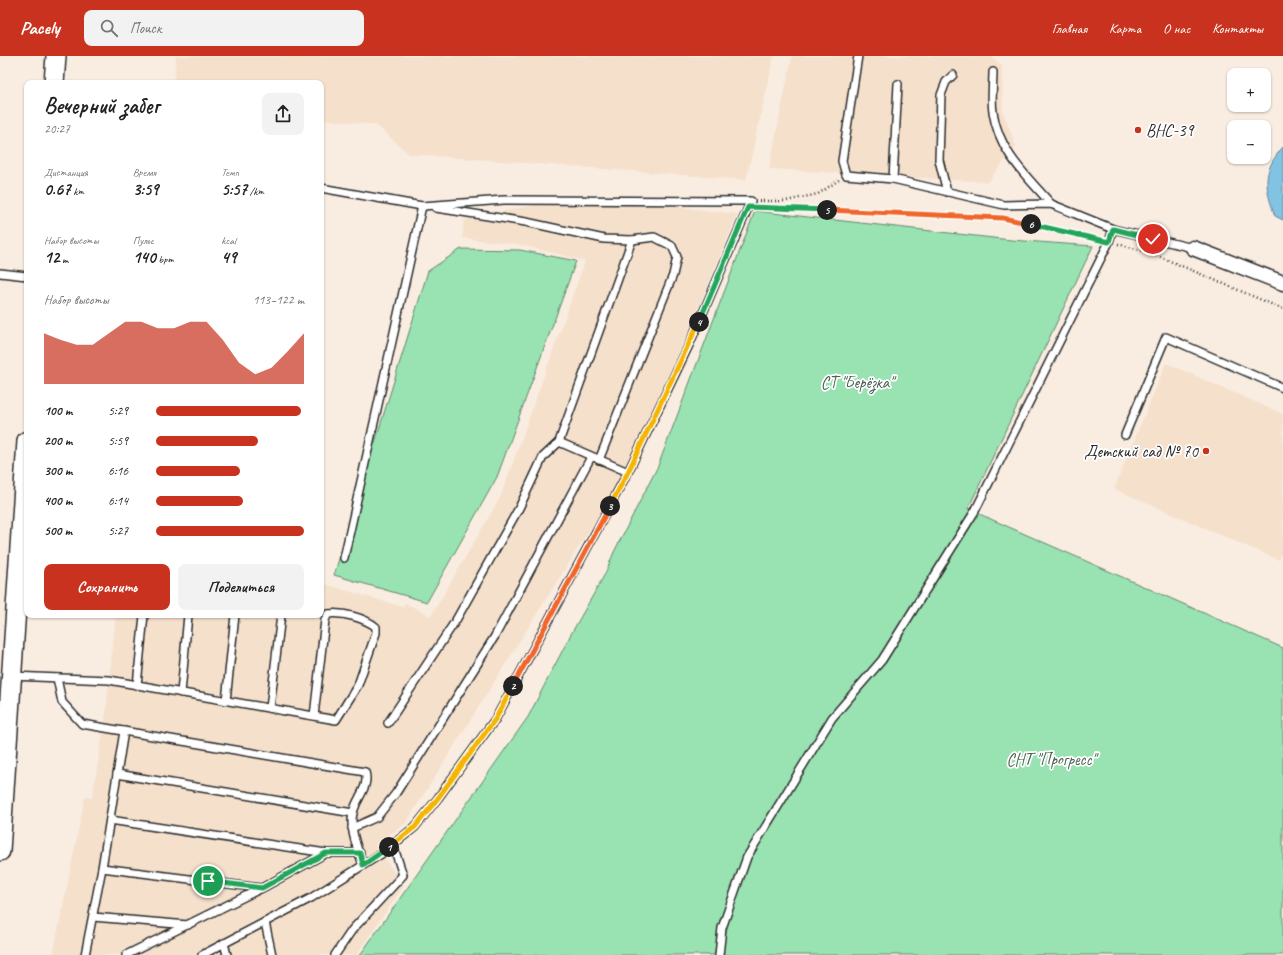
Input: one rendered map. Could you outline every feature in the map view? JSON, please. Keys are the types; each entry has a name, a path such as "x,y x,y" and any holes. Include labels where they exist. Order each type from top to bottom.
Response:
{"main road":[{"path":"54,80 56,56"},
{"path":"0,851 24,488"}],"street":[{"path":"1193,248 1283,282"}],"lane":[{"path":"858,56 842,161 846,175 893,179 1004,205 1051,204 1113,229 1193,248"},
{"path":"993,72 992,111 1000,141 1016,164 1051,204"},
{"path":"947,192 939,160 941,95 946,82 953,75"},
{"path":"893,179 898,84"},
{"path":"324,189 422,206 526,222 604,239 632,240 654,237 672,246 677,257 673,275 599,460"},
{"path":"202,955 311,898 363,865 393,845 415,827 438,798 496,718 628,472 690,343 750,204 504,200 422,206"},
{"path":"344,558 422,206"},
{"path":"719,955 722,928 747,857 832,718 882,660 975,511 1109,242 1113,229"},
{"path":"388,723 456,620 519,508 543,457 558,442 632,240"},
{"path":"0,273 24,276"},
{"path":"1125,435 1166,337 1283,388"},
{"path":"558,442 628,472"},
{"path":"352,828 377,817 396,793 494,636 591,457"},
{"path":"12,676 109,680 336,720 358,685 376,633 376,627 369,621 335,613 328,614 325,620 314,716"},
{"path":"137,685 144,618"},
{"path":"181,693 188,618"},
{"path":"226,701 235,618"},
{"path":"270,708 281,618"},
{"path":"57,678 62,702 82,724 365,772 367,777 366,785 353,813 352,828 363,865"},
{"path":"85,955 102,868 124,731"},
{"path":"117,774 353,813"},
{"path":"110,820 326,853 360,853"},
{"path":"335,955 352,930 403,875 393,845"},
{"path":"126,955 262,888 326,853"},
{"path":"102,868 262,888"},
{"path":"92,917 188,925"},
{"path":"265,922 272,955"},
{"path":"224,943 226,955"}],"path":[{"path":"750,204 786,201 818,194 846,175"},
{"path":"750,204 1003,218 1151,253 1283,309"}],"shaded area":[{"path":"176,56 774,56 746,180 409,154 376,125 324,119 324,80 174,80"},
{"path":"792,56 991,56 1002,66 1003,112 1016,146 988,182 769,169"},
{"path":"547,202 670,206 738,214 686,337 627,470 406,823 375,845 404,886 356,955 53,955 85,797 92,798 105,720 116,618 324,618 324,584 403,607 405,603 431,616 501,496 585,261 521,245 462,238 464,220"},
{"name":"Детский сад № 70","path":"1166,363 1283,414 1283,549 1279,560 1114,489"}],"green space":[{"path":"755,211 1011,240 1093,246 968,509 1283,648 1283,955 360,955 528,717 571,634 605,574 614,552 658,466"},
{"path":"461,249 520,250 576,261 497,477 427,602 334,575 428,271"}],"water":[{"path":"1283,147 1283,220 1275,216 1267,188 1268,172 1276,156"}],"place":[{"name":"ВНС-39","path":"1138,130"},
{"name":"Детский сад № 70","path":"1206,451"}],"route":[{"path":"208,881 262,888 326,853 360,853 363,865 381,854 415,827 496,718 547,626 628,472 690,343 748,207 1003,218 1109,242 1113,229 1153,239"}],"park label":[{"name":"СТ \"Берёзка\"","path":"857,382"},
{"name":"СНТ \"Прогресс\"","path":"1051,759"}]}
